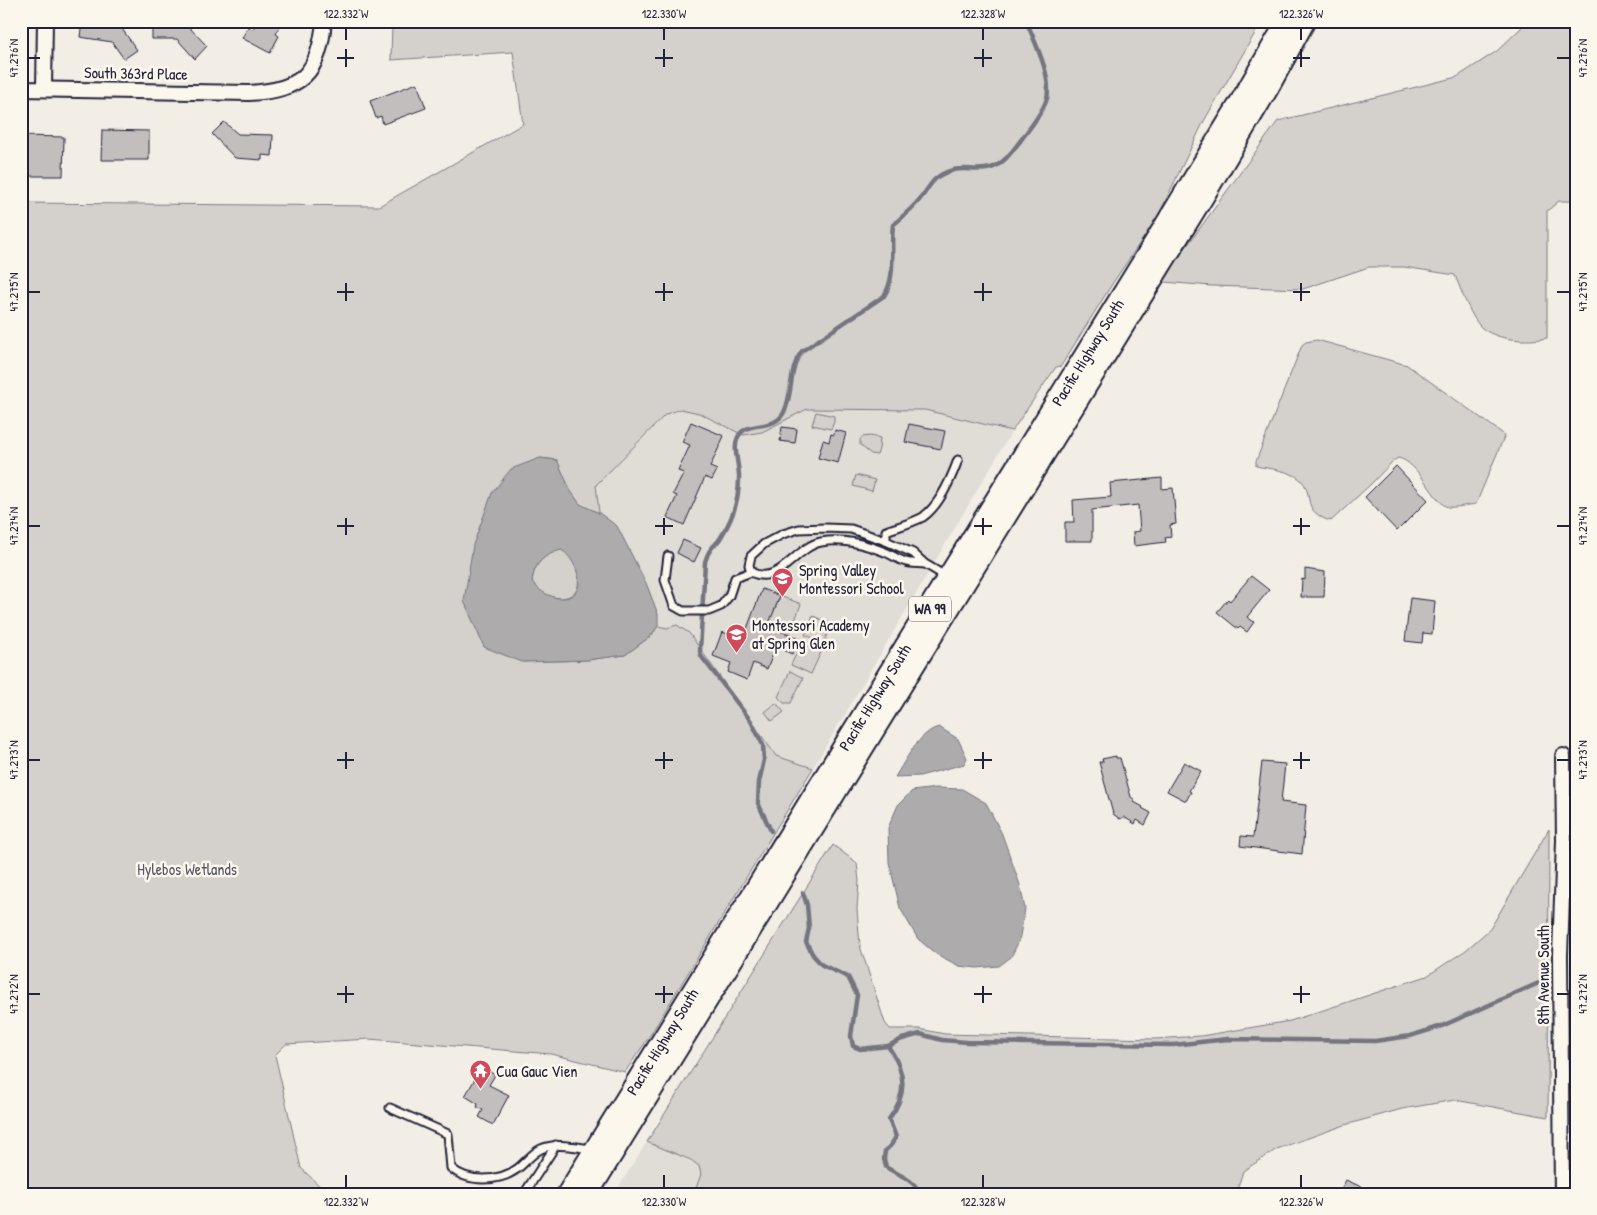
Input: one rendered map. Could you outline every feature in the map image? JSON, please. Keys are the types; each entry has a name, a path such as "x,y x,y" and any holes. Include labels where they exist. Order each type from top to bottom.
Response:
{"main road":[{"name":"Pacific Highway South","path":"568,1194 1168,222 1288,21"},
{"name":"Pacific Highway South","path":"587,1194 947,617 1203,196 1268,87 1304,21"}],"street":[{"path":"44,89 45,21"},
{"name":"South 363rd Place","path":"21,89 249,93 276,90 306,76 318,55 324,21"},
{"name":"8th Avenue South","path":"1562,1194 1560,955 1564,840 1563,756"}],"lane":[{"path":"886,541 886,532 923,516 939,499 951,481 958,460"},
{"path":"751,572 749,565 752,556 764,544 783,534 799,529 825,528 850,529 886,541 912,552 925,564 949,578"},
{"path":"668,556 665,580 674,606 683,611 709,611 721,606 728,596 735,578 751,572 759,576 769,576 778,572 814,543 832,540 852,542 886,552 907,563 925,564"},
{"path":"390,1108 448,1134 451,1168 464,1176 478,1179 509,1174 539,1149 556,1145 596,1149"},
{"path":"524,1194 556,1145"}],"shaded area":[{"name":"Spring Valley Montessori School","path":"681,409 699,413 743,435 791,418 806,409 925,410 1012,431 813,768 776,756 689,633 658,626 658,614 617,526 599,513 596,485 666,414"},
{"path":"540,458 557,460 570,490 580,504 599,513 617,526 646,583 658,614 658,626 651,636 625,655 587,660 522,662 484,647 464,601 473,545 492,493 511,469","holes":["561,550 576,569 579,582 575,593 564,598 558,598 546,594 535,586 532,581 535,569 545,557"]},
{"path":"939,727 958,739 967,758 964,764 920,776 895,777 919,740"},
{"path":"936,788 962,789 986,803 1002,834 1020,885 1025,909 1019,941 1011,957 999,966 977,968 959,966 936,954 918,939 900,908 889,862 888,828 898,805 912,791"},
{"path":"647,1142 691,1160 700,1166 701,1174 694,1194 614,1194"}],"green space":[{"name":"Hylebos Wetlands","path":"392,21 1262,21 1204,121 1157,218 1114,281 1061,366 1056,367 1012,431 925,410 807,409 762,432 743,435 699,413 681,409 666,414 596,485 599,513 580,505 570,490 557,460 540,458 522,662 587,660 625,655 651,636 658,626 667,628 677,625 689,633 776,756 813,768 649,1037 625,1072 551,1054 369,1039 286,1044 275,1055 301,1168 328,1194 21,1194 21,203 379,206 523,124 513,52 391,60"},
{"path":"1524,21 1576,21 1576,201 1559,201 1547,211 1547,338 1531,340 1497,336 1478,324 1455,275 1404,267 1369,267 1303,289 1212,286 1164,282 1165,276 1278,121 1457,77 1497,51 1521,28"},
{"path":"1317,340 1407,365 1502,433 1504,437 1476,504 1448,507 1438,499 1413,467 1398,458 1331,521 1322,518 1313,511 1304,484 1297,477 1286,472 1256,466 1256,461 1302,345 1306,342"},
{"path":"816,412 834,416 831,429 812,425"},
{"path":"862,437 880,438 877,455 871,454 860,445"},
{"path":"856,475 875,480 872,491 853,486"},
{"path":"561,549 568,553 573,561 577,572 578,584 575,592 570,596 558,598 546,594 532,582 535,570 541,561"},
{"path":"780,596 801,604 790,634 771,627 767,628"},
{"path":"813,616 831,624 824,642 805,635"},
{"path":"801,643 821,652 811,674 791,665"},
{"path":"790,671 803,678 791,703 784,703 778,697"},
{"path":"776,703 784,712 772,721 765,712"},
{"path":"1576,788 1576,1070 1573,1005 1573,792"},
{"path":"1549,829 1548,1117 1455,1100 1402,1109 1345,1125 1277,1149 1243,1171 1236,1194 694,1194 701,1174 699,1166 691,1160 647,1142 833,845 857,863 859,881 857,909 860,946 885,1023 890,1029 919,1029 945,1034 1155,1039 1201,1036 1290,1021 1427,976 1466,950 1490,929"}],"building":[{"path":"82,21 121,21 120,26 137,50 124,59 112,42 80,37"},
{"path":"152,21 187,21 187,25 207,46 195,59 177,39 152,39"},
{"path":"257,21 283,21 276,34 279,36 270,53 242,38 248,27 253,29"},
{"path":"417,83 426,108 383,124 381,116 376,118 370,101"},
{"path":"224,122 238,134 273,135 272,156 262,155 262,160 235,158 212,134"},
{"path":"102,130 149,131 149,160 101,160"},
{"path":"21,136 64,137 63,176 21,176"},
{"path":"691,422 724,436 710,467 717,470 712,480 705,477 684,525 667,517 677,496 673,494 684,473 678,471 690,445 682,442"},
{"path":"909,424 945,431 941,449 905,442"},
{"path":"782,427 797,429 795,443 780,441"},
{"path":"835,430 846,433 838,463 818,458 823,440 829,442 831,434 834,435"},
{"path":"1396,466 1428,500 1397,531 1365,497"},
{"path":"1162,478 1162,489 1173,488 1176,524 1170,525 1171,537 1165,538 1166,542 1134,546 1133,532 1140,531 1138,505 1092,510 1092,541 1065,541 1065,522 1074,522 1073,500 1111,497 1110,483"},
{"path":"683,540 701,548 694,562 677,553"},
{"path":"1305,569 1325,572 1324,597 1301,597 1302,579 1305,580"},
{"path":"1251,576 1269,590 1247,617 1254,622 1247,632 1240,627 1238,629 1217,612 1228,599 1230,601"},
{"path":"762,589 780,596 768,626 798,638 792,654 776,647 767,669 753,663 747,680 728,672 731,663 713,656 722,632 743,639"},
{"path":"1410,598 1435,601 1432,634 1423,633 1422,643 1405,641"},
{"path":"1116,756 1116,758 1120,758 1131,797 1135,800 1134,802 1151,813 1145,825 1137,820 1135,824 1124,817 1120,819 1113,814 1099,762 1103,762 1102,759"},
{"path":"1184,762 1201,771 1189,791 1191,792 1186,801 1167,791"},
{"path":"1262,762 1285,764 1281,802 1306,805 1302,854 1240,846 1241,836 1253,837"},
{"path":"482,1067 495,1075 489,1085 509,1095 493,1125 479,1117 483,1110 477,1107 478,1104 465,1096"},
{"path":"1346,1180 1377,1194 1339,1194"}],"waterway":[{"path":"771,831 758,803 759,782 764,760 763,745 751,721 701,656 700,651 705,562 710,550 720,539 728,524 738,494 739,474 736,441 742,431 775,422 781,417 787,403 795,365 802,351 884,296 892,271 893,225 917,203 933,181 946,172 953,170 984,169 996,166 1011,152 1036,120 1043,109 1048,90 1045,71 1028,21"},
{"path":"803,893 807,905 809,928 806,942 813,955 822,965 848,977 857,995 851,1036 853,1046 860,1049 888,1046 898,1065 901,1074 902,1092 895,1110 889,1119 896,1137 885,1151 884,1159 886,1167 910,1181 920,1194"},
{"path":"888,1046 902,1039 920,1034 942,1040 966,1042 1173,1045 1228,1039 1375,1041 1410,1036 1442,1026 1541,982"}],"place":[{"name":"Spring Valley Montessori School","path":"783,598"},
{"name":"Montessori Academy at Spring Glen","path":"736,653"},
{"name":"Cua Gauc Vien","path":"480,1090"}]}
